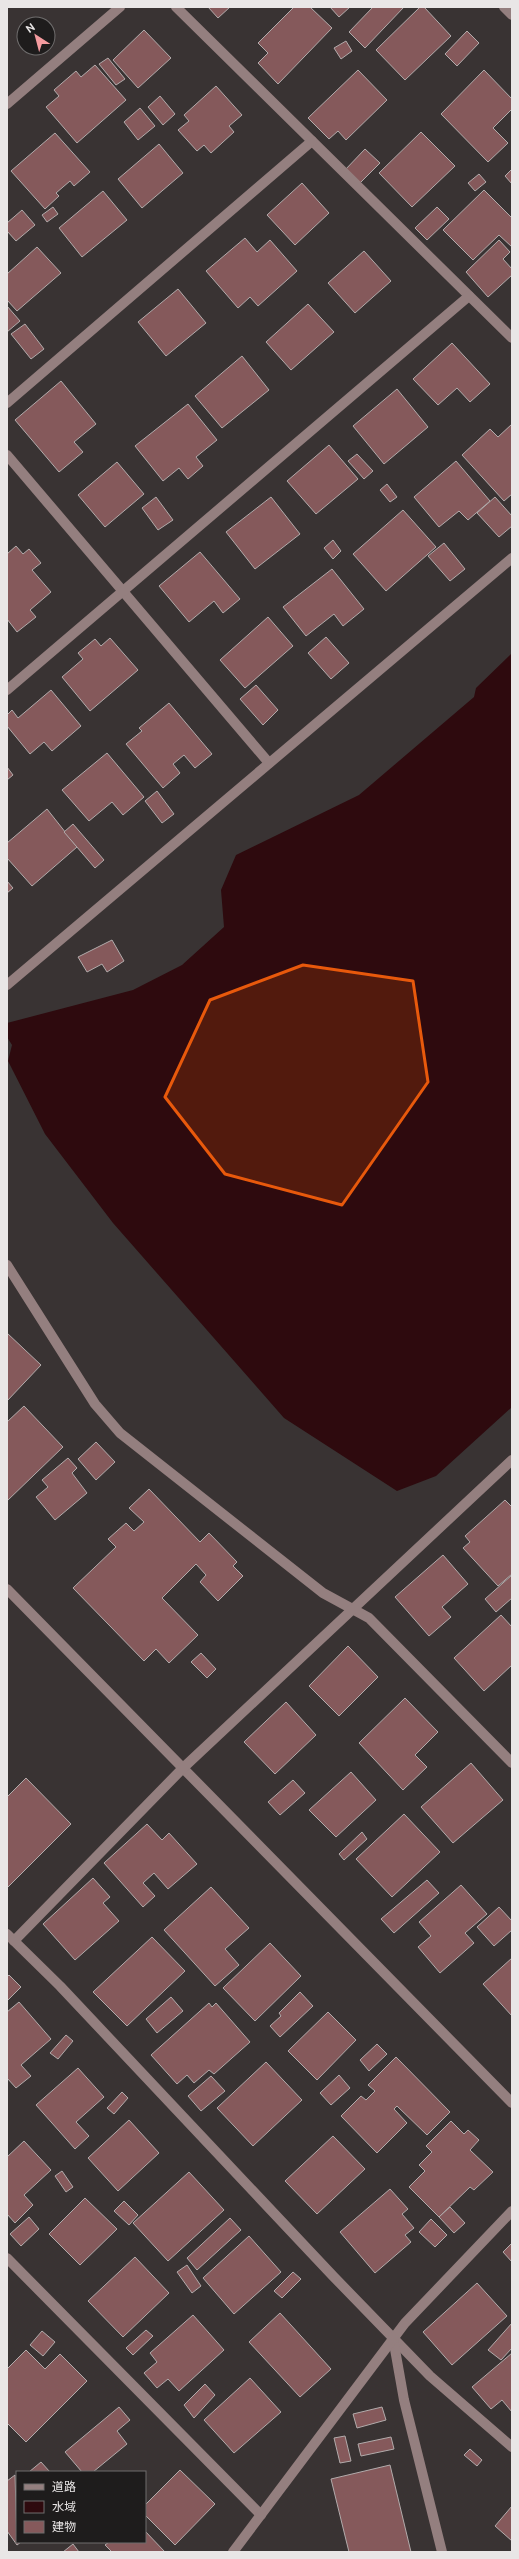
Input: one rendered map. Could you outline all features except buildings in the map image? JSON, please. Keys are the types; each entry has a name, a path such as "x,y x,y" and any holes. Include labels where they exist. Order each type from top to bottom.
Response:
{"street":[{"path":"7,104 120,7"},
{"path":"176,7 512,338"},
{"path":"504,7 512,15"},
{"path":"7,403 312,141"},
{"path":"7,690 469,296"},
{"path":"7,455 269,762"},
{"path":"7,985 512,558"},
{"path":"7,1265 95,1404 120,1433 323,1593 369,1618 512,1763"},
{"path":"512,1460 182,1768 11,1937 60,1986 430,2376 512,2447"},
{"path":"7,1588 512,2103"},
{"path":"233,2552 393,2338 512,2211"},
{"path":"7,2258 260,2515"},
{"path":"393,2338 404,2400 442,2552"}],"highlighted area":[{"path":"303,965 413,981 428,1082 342,1205 225,1174 165,1097 210,1000"}],"water":[{"path":"512,653 512,1407 436,1476 397,1491 284,1418 113,1223 45,1134 8,1061 12,1045 7,1037 7,1023 133,990 182,965 224,927 221,890 236,855 359,795 474,697 476,688"}]}
